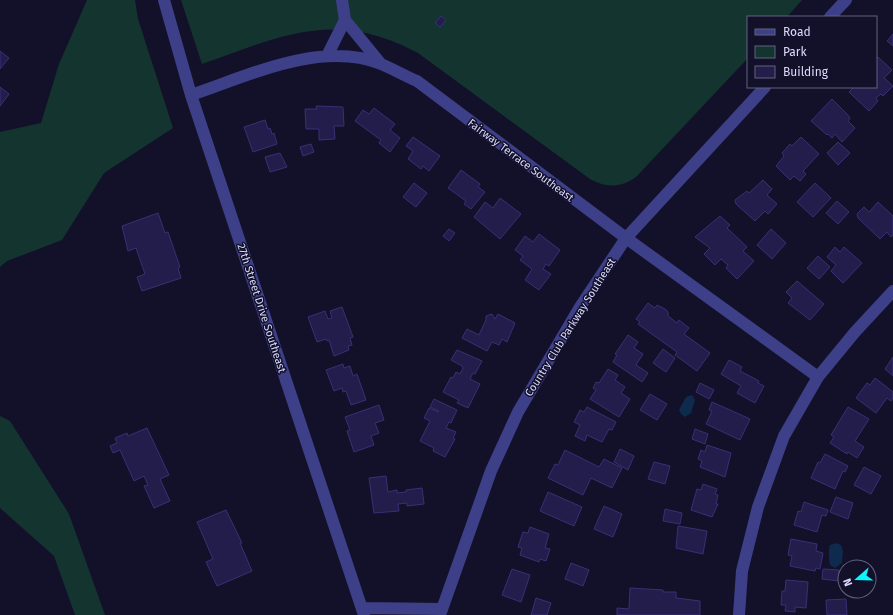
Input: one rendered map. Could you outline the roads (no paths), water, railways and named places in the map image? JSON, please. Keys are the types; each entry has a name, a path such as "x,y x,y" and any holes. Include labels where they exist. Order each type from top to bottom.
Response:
{"street":[{"name":"27th Street Drive Southeast","path":"164,0 191,95 363,612"},
{"path":"342,0 345,20 381,64"},
{"path":"831,16 846,0"},
{"path":"327,56 345,20"},
{"name":"Fairway Terrace Southeast","path":"191,95 282,65 306,59 327,56 356,58 381,64 417,81 626,238 818,377"},
{"name":"Country Club Parkway Southeast","path":"363,612 441,612 491,471 518,412 580,307 626,238 764,88"},
{"path":"739,615 742,572 758,507 784,436 818,377 855,332 893,291"}],"water":[{"path":"692,395 695,400 691,413 685,417 679,410 686,397"},
{"path":"836,543 841,545 843,551 842,559 837,559 837,567 835,568 830,565 830,545"}]}
